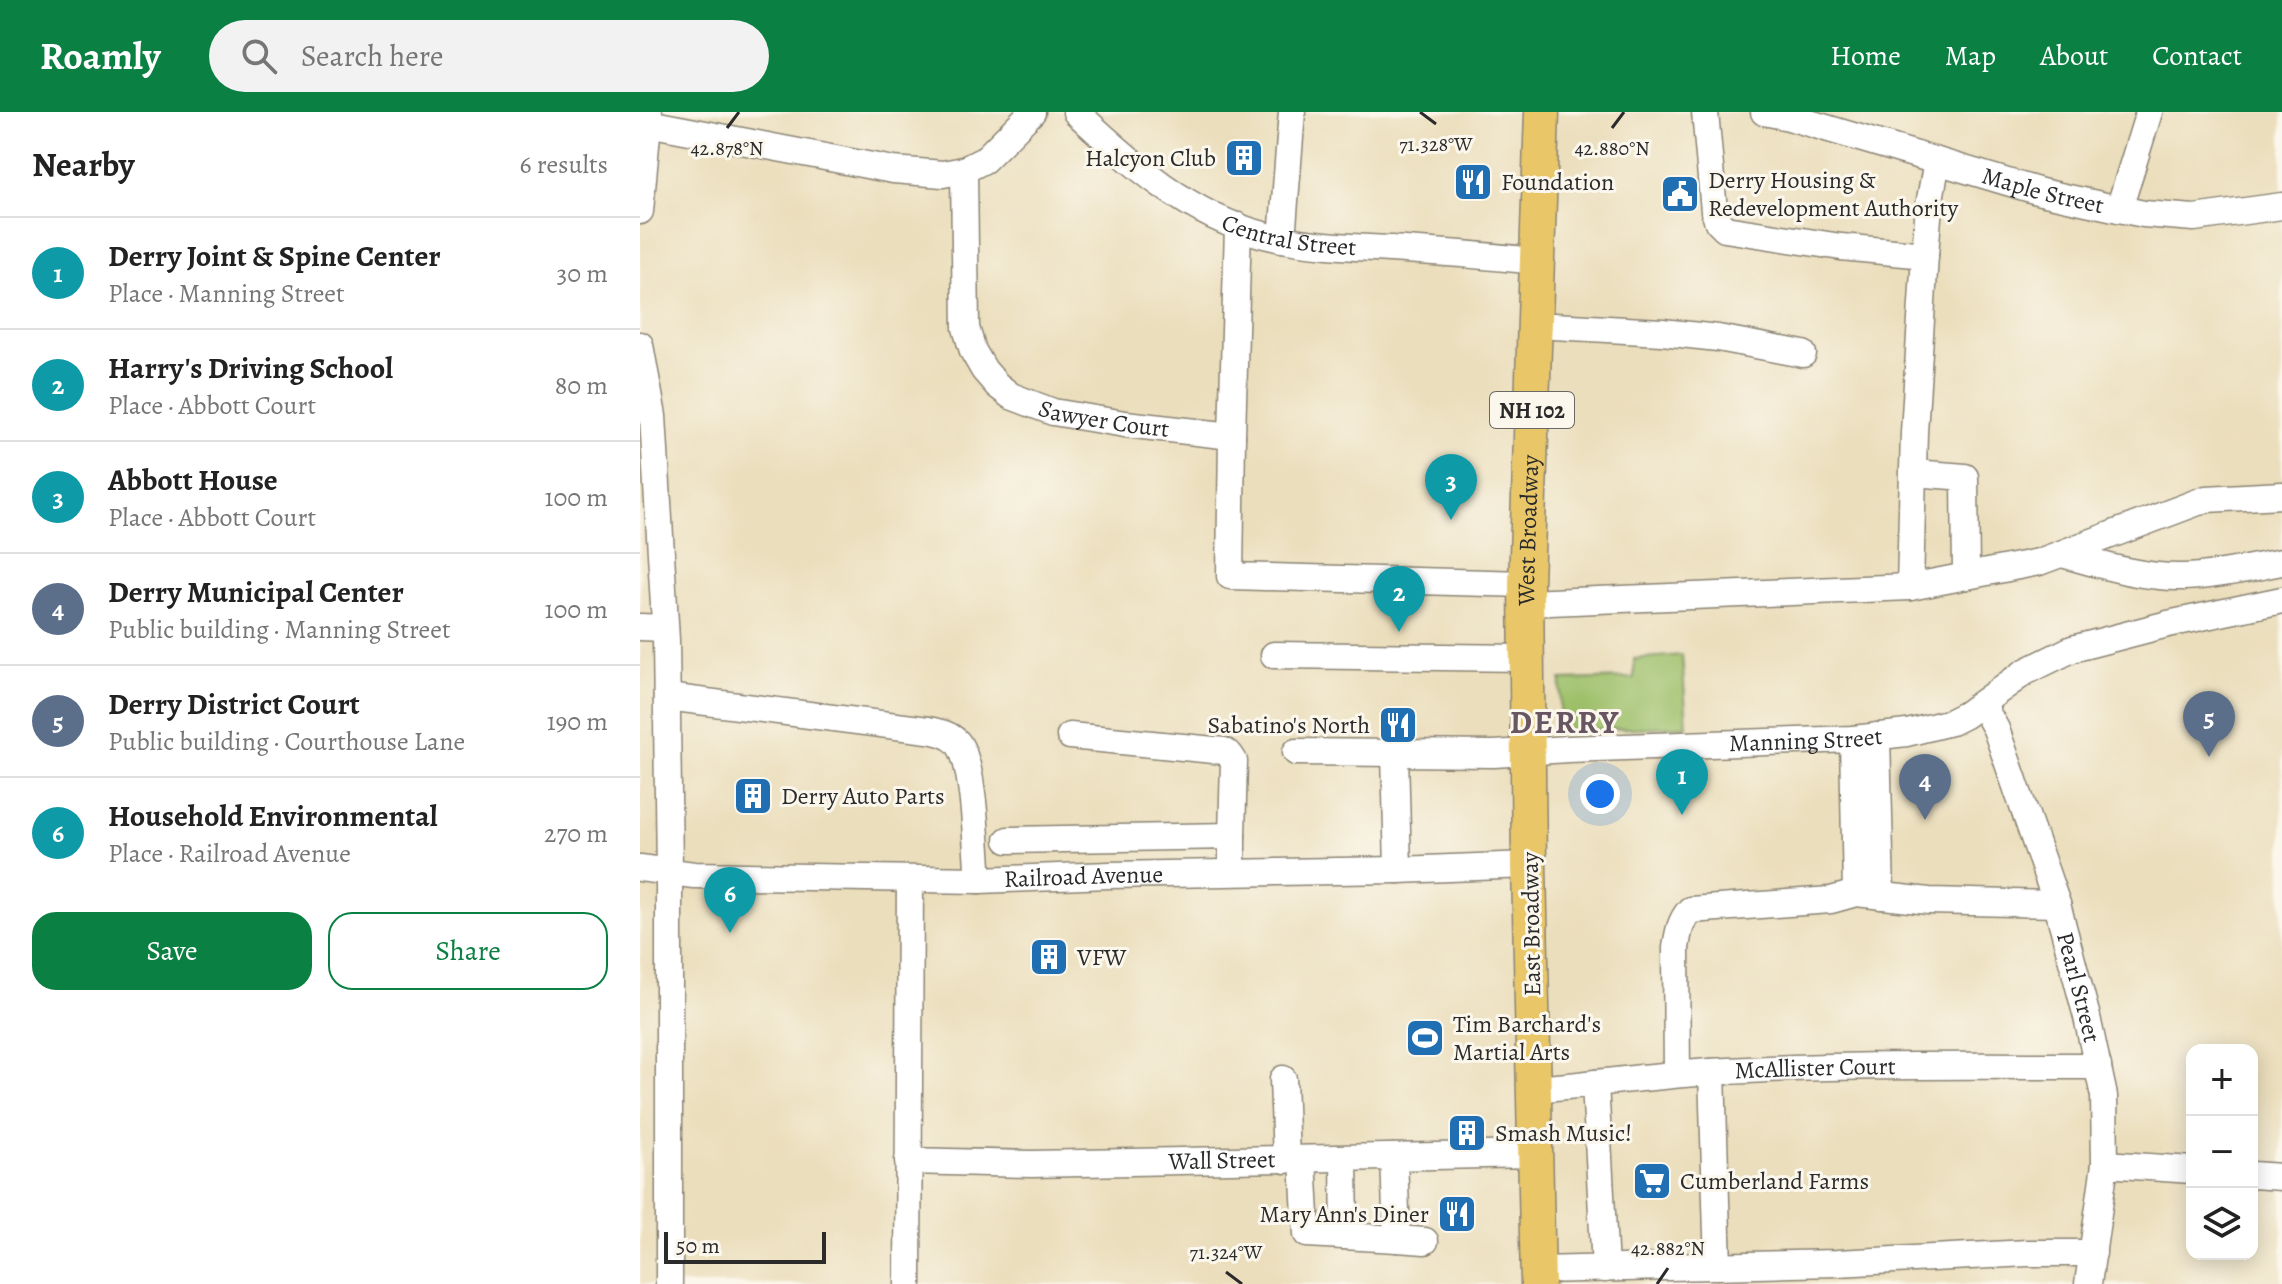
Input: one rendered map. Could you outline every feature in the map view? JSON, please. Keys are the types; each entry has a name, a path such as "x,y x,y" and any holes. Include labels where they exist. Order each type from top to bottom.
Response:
{"main road":[{"name":"West Broadway","path":"1527,707 1526,594 1542,112"},
{"name":"East Broadway","path":"1527,707 1538,1277"}],"street":[{"path":"640,211 649,118 893,170 943,174 964,170 984,160 1032,112"},
{"name":"Central Street","path":"1076,112 1143,173 1162,186 1185,201 1262,235 1359,247 1538,261"},
{"path":"1282,239 1292,112"},
{"path":"1705,112 1714,211 1725,229 1841,247 1925,255"},
{"path":"2119,209 2149,112"},
{"name":"Maple Street","path":"1781,114 2041,192 2144,214 2194,218 2282,206"},
{"path":"1910,587 1914,432 1925,255 1937,161"},
{"name":"Sawyer Court","path":"964,170 966,328 973,351 997,385 1011,396 1053,412 1232,436"},
{"path":"1238,226 1230,576 1332,577 1526,594 1910,587 2020,567 2206,499 2282,495"},
{"path":"1535,325 1704,336 1803,354"},
{"path":"640,345 653,416 648,466 652,628 667,697 669,1284"},
{"path":"1914,473 1965,477 1966,576"},
{"path":"2062,554 2139,574 2182,577 2220,574 2282,562"},
{"name":"Manning Street","path":"1296,752 1494,754 1865,738 1907,733 1951,722 1982,704 2025,672 2072,649 2168,624 2282,600"},
{"path":"1274,655 1526,658"},
{"path":"667,697 928,730 954,739 963,750 968,770 979,880"},
{"name":"Pearl Street","path":"1982,704 1996,729 2057,904 2104,1096 2105,1164 2088,1284"},
{"path":"1070,736 1224,751 1230,755 1234,761 1232,872"},
{"path":"1865,738 1869,895"},
{"path":"1395,754 1398,870"},
{"path":"1008,840 1232,836"},
{"name":"Railroad Avenue","path":"640,868 694,875 979,880 1529,865"},
{"path":"908,1284 910,880"},
{"path":"1677,1074 1676,948 1683,917 1690,910 1869,895 1929,901 2057,904"},
{"name":"McAllister Court","path":"1534,1089 1677,1074 1854,1066 2098,1066"},
{"path":"1712,1072 1718,1266"},
{"path":"1283,1079 1307,1234 1425,1241"},
{"path":"1595,1083 1605,1269"},
{"name":"Wall Street","path":"908,1161 1032,1164 1535,1154"},
{"path":"1394,1157 1397,1239"},
{"path":"1344,1159 1345,1236"},
{"path":"2105,1164 2186,1170"},
{"path":"2258,1175 2282,1177"},
{"path":"1538,1277 1605,1269 1718,1266 1838,1273 2028,1253 2093,1253"}],"green space":[{"path":"1682,655 1687,726 1559,731 1561,680 1634,678 1634,659"}],"place":[{"name":"Halcyon Club","path":"1244,158"},
{"name":"Foundation","path":"1473,182"},
{"name":"Derry Housing & Redevelopment Authority","path":"1680,194"},
{"name":"Abbott House","path":"1451,520"},
{"name":"Harry's Driving School","path":"1399,632"},
{"name":"Sabatino's North","path":"1398,725"},
{"name":"Derry District Court","path":"2209,757"},
{"name":"Derry Auto Parts","path":"753,796"},
{"name":"Derry Joint & Spine Center","path":"1682,815"},
{"name":"Derry Municipal Center","path":"1925,820"},
{"name":"Household Environmental","path":"730,933"},
{"name":"VFW","path":"1049,957"},
{"name":"Tim Barchard's Martial Arts","path":"1425,1038"},
{"name":"Smash Music!","path":"1467,1133"},
{"name":"Cumberland Farms","path":"1652,1181"},
{"name":"Mary Ann's Diner","path":"1457,1214"}],"district":[{"name":"DERRY","path":"1565,722"}]}
